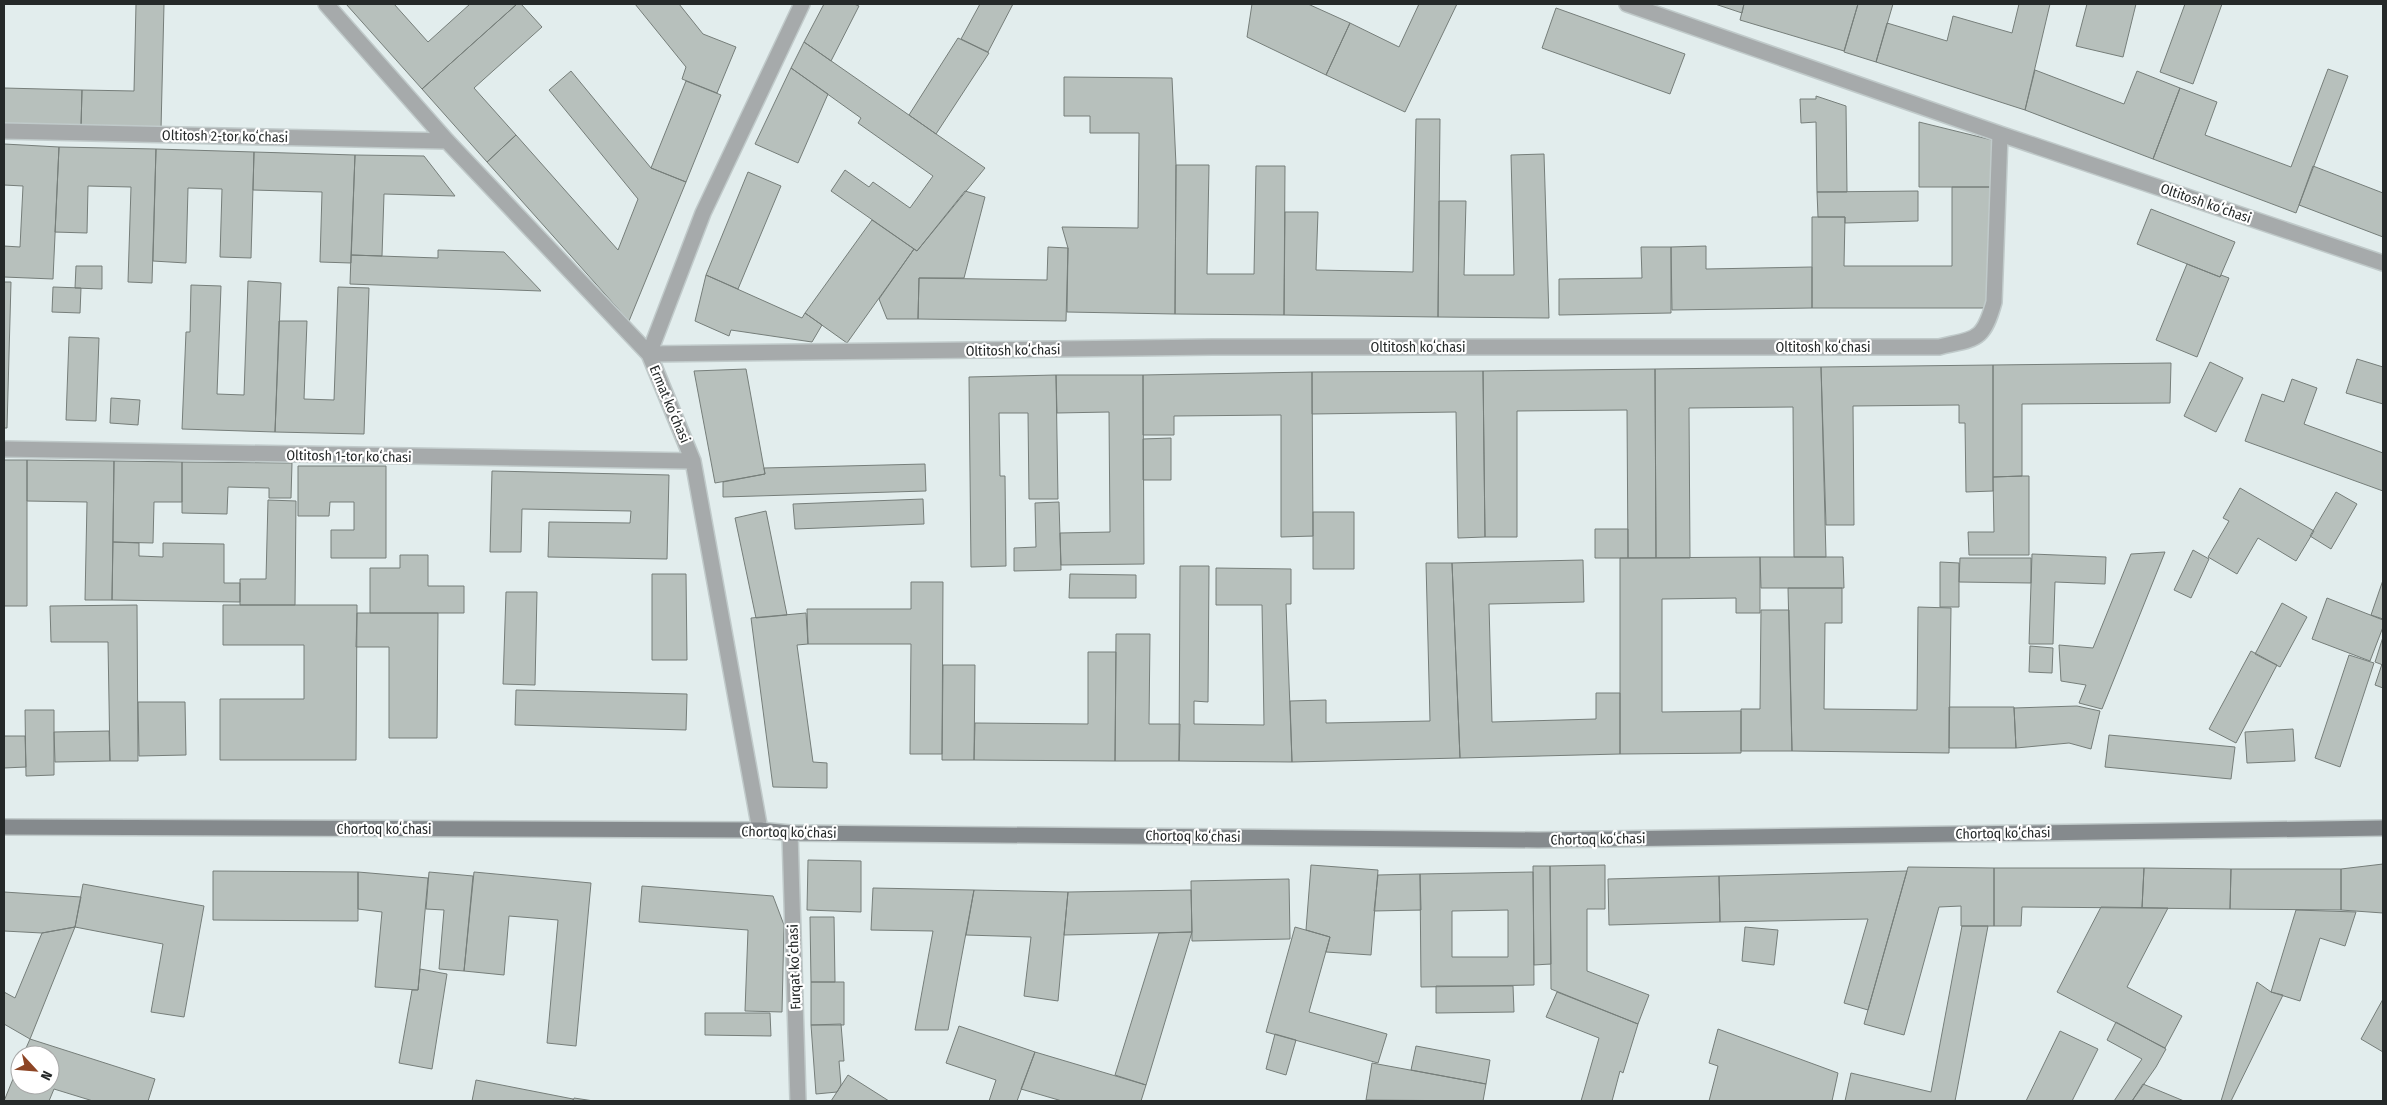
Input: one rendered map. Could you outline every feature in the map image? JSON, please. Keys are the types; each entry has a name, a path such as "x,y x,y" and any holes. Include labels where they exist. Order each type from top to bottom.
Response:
{"main road":[{"name":"Chortoq koʻchasi","path":"4,827 760,830 790,832 1538,840 2383,828"}],"street":[{"path":"326,4 447,141 649,354"},
{"name":"Ermat koʻchasi","path":"760,830 693,461 649,354 703,213 802,4"},
{"name":"Oltitosh koʻchasi","path":"1627,4 2000,134 2383,263"},
{"name":"Oltitosh 2-tor koʻchasi","path":"4,131 447,141"},
{"name":"Oltitosh koʻchasi","path":"649,354 1212,347 1939,347 1977,338 1988,325 1994,302 2000,134"},
{"name":"Oltitosh 1-tor koʻchasi","path":"4,449 693,461"},
{"name":"Furqat koʻchasi","path":"790,832 798,1101"}],"building":[{"path":"136,4 164,4 161,129 81,127 82,90 134,91"},
{"path":"346,4 394,4 428,42 470,4 517,4 422,89"},
{"path":"517,4 521,4 542,27 474,88 516,135 487,162 422,89"},
{"path":"635,4 679,4 703,34 736,47 717,93 682,79 686,67"},
{"path":"824,4 854,4 859,6 831,61 804,42"},
{"path":"980,4 1013,4 988,52 961,39"},
{"path":"1252,4 1308,4 1350,23 1326,75 1247,37"},
{"path":"1419,4 1457,4 1405,112 1326,75 1350,23 1399,47"},
{"path":"1715,4 1744,4 1742,13"},
{"path":"1744,4 1858,4 1844,51 1740,20"},
{"path":"1858,4 1893,4 1876,62 1844,52"},
{"path":"2019,4 2050,4 2025,110 1876,62 1887,23 1947,41 1953,16 2012,33"},
{"path":"2087,4 2136,4 2123,57 2076,46"},
{"path":"2185,4 2222,4 2193,84 2160,72"},
{"path":"1556,8 1685,54 1670,94 1542,48"},
{"path":"958,38 989,53 936,134 909,115"},
{"path":"804,42 985,168 917,251 831,191 845,170 869,187 873,182 910,208 933,176 858,123 861,118 791,68"},
{"path":"791,68 828,94 798,163 755,144"},
{"path":"2328,69 2348,76 2296,213 2153,159 2180,88 2217,102 2205,135 2291,167"},
{"path":"2035,70 2124,104 2137,71 2180,88 2153,159 2025,110"},
{"path":"571,71 651,168 686,182 629,321 487,162 516,135 618,250 638,199 549,90"},
{"path":"1064,77 1172,78 1176,165 1175,314 1067,312 1068,248 1062,227 1138,228 1139,133 1090,133 1090,116 1064,116"},
{"path":"686,81 721,95 686,182 651,168"},
{"path":"4,88 82,90 81,127 4,126"},
{"path":"1816,96 1846,106 1847,192 1817,192 1816,122 1801,123 1800,99 1816,99"},
{"path":"1416,119 1440,119 1438,317 1284,315 1285,212 1318,212 1316,270 1413,272"},
{"path":"1919,122 1992,140 1991,187 1919,187"},
{"path":"4,144 59,147 53,279 4,277 4,246 20,247 23,186 4,185"},
{"path":"59,147 156,149 152,283 128,282 131,187 88,186 87,233 55,232"},
{"path":"156,149 254,152 251,258 220,257 222,189 188,188 186,263 153,261"},
{"path":"254,152 355,155 351,263 320,262 322,192 253,190"},
{"path":"1544,154 1549,318 1438,317 1439,201 1466,201 1464,275 1514,275 1511,155"},
{"path":"355,155 424,156 455,196 384,194 382,256 351,255"},
{"path":"1176,165 1209,165 1207,274 1254,274 1256,166 1285,166 1284,315 1175,314"},
{"path":"2313,166 2383,193 2383,237 2299,205"},
{"path":"748,172 781,186 738,289 706,275"},
{"path":"1952,187 1991,187 1991,308 1812,308 1812,217 1845,217 1844,266 1952,266"},
{"path":"965,191 985,197 964,278 919,278 918,319 887,319 879,299 914,249 917,251"},
{"path":"1918,191 1918,221 1845,223 1845,217 1818,217 1817,192"},
{"path":"2151,209 2235,242 2220,277 2137,244"},
{"path":"872,220 914,249 847,343 805,313"},
{"path":"1706,246 1706,269 1812,267 1812,308 1672,310 1671,247"},
{"path":"1048,247 1068,248 1066,321 918,319 919,278 1047,280"},
{"path":"1641,247 1671,247 1671,313 1559,315 1559,279 1642,278"},
{"path":"438,250 504,252 541,291 350,284 351,255 438,258"},
{"path":"2187,264 2220,277 2221,275 2229,278 2197,357 2156,340"},
{"path":"76,266 102,266 102,289 75,288"},
{"path":"706,275 802,318 805,313 822,325 812,342 731,330 729,336 695,321"},
{"path":"248,281 281,283 275,432 182,429 186,332 190,332 191,285 221,286 217,394 244,395"},
{"path":"4,282 11,282 7,428 4,428"},
{"path":"53,287 81,288 80,313 52,312"},
{"path":"338,287 369,288 364,434 275,432 279,321 307,321 304,399 334,400"},
{"path":"69,337 99,338 96,421 66,420"},
{"path":"2357,359 2383,367 2383,404 2346,393"},
{"path":"2210,362 2243,378 2216,432 2184,416"},
{"path":"2171,363 2170,403 2022,404 2022,476 1993,477 1993,365"},
{"path":"1993,365 1993,491 1966,492 1965,423 1959,423 1959,405 1853,406 1854,525 1826,525 1821,367"},
{"path":"1821,367 1826,557 1794,557 1793,407 1689,408 1690,558 1656,558 1655,369"},
{"path":"746,369 765,474 715,483 694,371"},
{"path":"1655,369 1656,558 1628,558 1627,410 1517,411 1517,537 1485,537 1483,371"},
{"path":"1483,371 1485,537 1458,538 1456,412 1312,414 1312,372"},
{"path":"1312,372 1313,536 1281,537 1281,415 1174,416 1174,435 1143,435 1143,375"},
{"path":"1056,375 1058,499 1029,499 1028,413 999,413 1000,476 1005,476 1006,566 971,567 969,377"},
{"path":"1056,375 1143,375 1144,564 1061,565 1060,533 1110,532 1109,412 1057,413"},
{"path":"2292,379 2317,388 2304,424 2383,453 2383,491 2245,441 2262,394 2284,402"},
{"path":"111,398 140,400 138,425 110,423"},
{"path":"1171,438 1171,480 1143,480 1143,439"},
{"path":"4,460 27,460 27,606 4,606"},
{"path":"27,460 114,461 112,600 85,600 87,502 27,501"},
{"path":"114,461 182,462 182,502 154,502 153,543 113,542"},
{"path":"182,462 292,463 291,498 269,498 269,488 228,487 227,514 182,513"},
{"path":"925,464 926,491 723,497 723,482 765,474 764,468"},
{"path":"298,466 386,466 386,558 331,558 331,530 354,530 354,502 330,502 329,516 298,516"},
{"path":"492,471 669,475 667,559 548,557 549,522 630,523 631,511 522,509 521,552 490,552"},
{"path":"2029,476 2029,555 1969,555 1968,532 1994,532 1993,477"},
{"path":"2240,488 2314,531 2296,561 2258,538 2237,574 2208,557 2229,521 2223,518"},
{"path":"2336,492 2357,504 2331,549 2310,536"},
{"path":"923,499 924,524 795,529 793,504"},
{"path":"268,500 296,501 295,605 240,605 240,579 266,579"},
{"path":"1059,502 1061,570 1014,571 1014,548 1036,547 1035,503"},
{"path":"766,511 787,615 756,618 735,518"},
{"path":"1313,512 1354,512 1354,569 1313,569"},
{"path":"1595,529 1628,529 1628,558 1595,558"},
{"path":"113,542 139,543 139,556 163,557 163,543 224,544 224,583 240,583 240,602 112,600"},
{"path":"2193,550 2209,559 2191,598 2174,590"},
{"path":"2165,552 2102,709 2079,703 2086,685 2061,681 2059,645 2093,648 2131,554"},
{"path":"2032,554 2106,557 2105,584 2055,582 2053,644 2029,644"},
{"path":"400,555 428,555 428,586 464,586 464,613 370,613 370,568 400,568"},
{"path":"1760,557 1843,557 1844,588 1761,588"},
{"path":"1760,557 1760,613 1736,613 1736,598 1662,599 1662,712 1741,711 1741,753 1620,754 1620,558"},
{"path":"1960,558 2031,558 2031,583 1959,582"},
{"path":"1583,560 1584,602 1489,604 1492,722 1596,719 1596,693 1620,693 1620,754 1460,758 1452,563"},
{"path":"1940,562 1959,563 1959,607 1940,607"},
{"path":"1426,563 1452,563 1460,758 1292,762 1290,701 1326,700 1326,723 1430,721"},
{"path":"1180,566 1209,566 1208,702 1194,701 1194,724 1264,725 1262,605 1216,605 1216,568 1291,569 1291,604 1286,604 1292,762 1179,761"},
{"path":"652,574 686,574 687,660 652,660"},
{"path":"1070,574 1136,575 1136,598 1069,598"},
{"path":"2383,580 2383,619 2371,615"},
{"path":"911,582 943,582 942,754 910,754 911,644 808,644 807,609 911,609"},
{"path":"1788,588 1842,588 1842,623 1825,623 1824,709 1917,710 1918,607 1951,608 1949,753 1792,751"},
{"path":"506,592 537,592 535,685 503,684"},
{"path":"2327,598 2383,620 2383,627 2370,661 2312,639"},
{"path":"2282,603 2307,617 2280,667 2255,654"},
{"path":"137,605 138,761 110,761 108,642 51,642 50,606"},
{"path":"223,605 357,605 356,760 220,760 220,699 304,699 304,645 223,645"},
{"path":"1761,610 1789,610 1792,751 1741,751 1741,709 1760,709"},
{"path":"357,613 438,613 437,738 389,738 389,647 356,647"},
{"path":"806,613 808,644 797,645 813,762 827,763 827,788 773,787 751,618"},
{"path":"1116,634 1150,634 1149,724 1180,724 1179,761 1115,761"},
{"path":"2383,637 2383,665 2375,662"},
{"path":"2030,646 2053,648 2052,673 2029,672"},
{"path":"2251,651 2277,665 2236,743 2209,729"},
{"path":"1088,652 1116,652 1115,761 974,760 975,723 1088,724"},
{"path":"2349,655 2374,663 2340,767 2315,758"},
{"path":"943,665 975,665 974,760 942,760"},
{"path":"2383,665 2383,688 2375,685"},
{"path":"516,690 687,694 686,730 515,725"},
{"path":"138,702 185,702 186,755 139,756"},
{"path":"2077,706 2100,711 2091,749 2069,743 2016,748 2014,708"},
{"path":"1949,707 2014,707 2016,748 1949,748"},
{"path":"25,710 54,710 54,775 26,776"},
{"path":"2293,729 2295,761 2247,763 2245,732"},
{"path":"109,731 110,761 55,762 54,732"},
{"path":"2109,735 2235,747 2231,779 2105,767"},
{"path":"4,736 25,736 26,767 4,768"},
{"path":"808,860 861,861 861,912 807,910"},
{"path":"2383,864 2383,913 2341,910 2341,869"},
{"path":"1311,865 1378,870 1371,955 1326,952 1330,937 1306,930"},
{"path":"1605,865 1605,909 1587,909 1587,971 1649,995 1638,1024 1551,989 1550,866"},
{"path":"1533,866 1550,866 1551,964 1534,965"},
{"path":"1908,867 1994,868 1994,926 1961,926 1961,906 1939,907 1904,1035 1864,1024"},
{"path":"1994,868 2144,868 2142,908 2022,907 2021,926 1994,926"},
{"path":"2144,868 2231,869 2230,909 2142,908"},
{"path":"2231,869 2341,869 2341,910 2230,909"},
{"path":"213,871 358,872 358,921 213,920"},
{"path":"1907,871 1868,1010 1844,1003 1868,919 1720,922 1719,876"},
{"path":"358,872 428,878 418,990 375,987 382,912 358,909"},
{"path":"429,872 473,876 464,971 439,969 444,910 426,909"},
{"path":"474,872 591,883 576,1046 547,1043 558,920 509,916 504,975 464,971"},
{"path":"1533,872 1534,985 1421,987 1420,874","holes":["1508,910 1508,957 1452,957 1452,911"]},
{"path":"1420,874 1421,910 1374,911 1378,875"},
{"path":"1719,876 1720,922 1609,925 1608,879"},
{"path":"1289,879 1290,939 1192,941 1191,881"},
{"path":"83,884 204,906 184,1017 151,1012 163,944 75,927"},
{"path":"642,886 773,896 784,925 782,1012 745,1011 748,930 639,922"},
{"path":"873,888 974,890 948,1030 915,1030 933,931 871,930"},
{"path":"974,890 1068,892 1058,1001 1024,996 1031,937 966,935"},
{"path":"1191,890 1192,932 1064,935 1068,892"},
{"path":"4,892 81,897 75,927 42,933 4,931"},
{"path":"2101,907 2168,908 2127,987 2182,1016 2165,1048 2057,992"},
{"path":"2296,910 2356,912 2345,946 2320,938 2300,1001 2271,992"},
{"path":"810,917 834,917 835,982 811,982"},
{"path":"1962,926 1988,926 1955,1101 1845,1101 1851,1073 1931,1092"},
{"path":"75,927 30,1039 4,1024 4,992 15,998 42,933"},
{"path":"1295,927 1330,937 1309,1012 1387,1034 1378,1063 1266,1032"},
{"path":"1745,927 1778,930 1774,965 1742,961"},
{"path":"1192,932 1146,1085 1115,1075 1159,933"},
{"path":"420,969 447,974 432,1069 399,1063 412,990 418,990"},
{"path":"811,982 844,982 844,1025 811,1025"},
{"path":"2257,982 2271,992 2283,995 2231,1101 2221,1101"},
{"path":"1436,986 1513,986 1514,1012 1436,1013"},
{"path":"1557,992 1638,1024 1623,1073 1620,1071 1612,1101 1581,1101 1599,1038 1546,1017"},
{"path":"2383,999 2383,1052 2361,1039"},
{"path":"705,1013 770,1013 771,1036 705,1035"},
{"path":"2116,1022 2166,1049 2132,1101 2114,1101 2142,1059 2107,1040"},
{"path":"841,1024 844,1061 839,1061 841,1085 837,1092 816,1094 811,1025"},
{"path":"959,1026 1035,1052 1017,1101 989,1101 996,1080 946,1063"},
{"path":"1718,1029 1838,1073 1832,1101 1709,1101 1718,1066 1709,1063"},
{"path":"2060,1031 2098,1049 2072,1101 2026,1101"},
{"path":"1275,1034 1296,1040 1286,1075 1266,1069"},
{"path":"30,1039 49,1045 27,1045"},
{"path":"1416,1046 1490,1060 1486,1084 1411,1070"},
{"path":"60,1049 155,1079 148,1101 93,1101 60,1091"},
{"path":"1035,1052 1146,1085 1141,1101 1062,1101 1021,1089"},
{"path":"1372,1063 1486,1084 1483,1101 1366,1100"},
{"path":"848,1075 889,1101 831,1101"},
{"path":"476,1080 573,1099 573,1101 472,1101"},
{"path":"2143,1084 2184,1101 2132,1101"},
{"path":"10,1086 10,1095 52,1095 49,1101 4,1101"},
{"path":"574,1098 594,1101 573,1101"}]}
